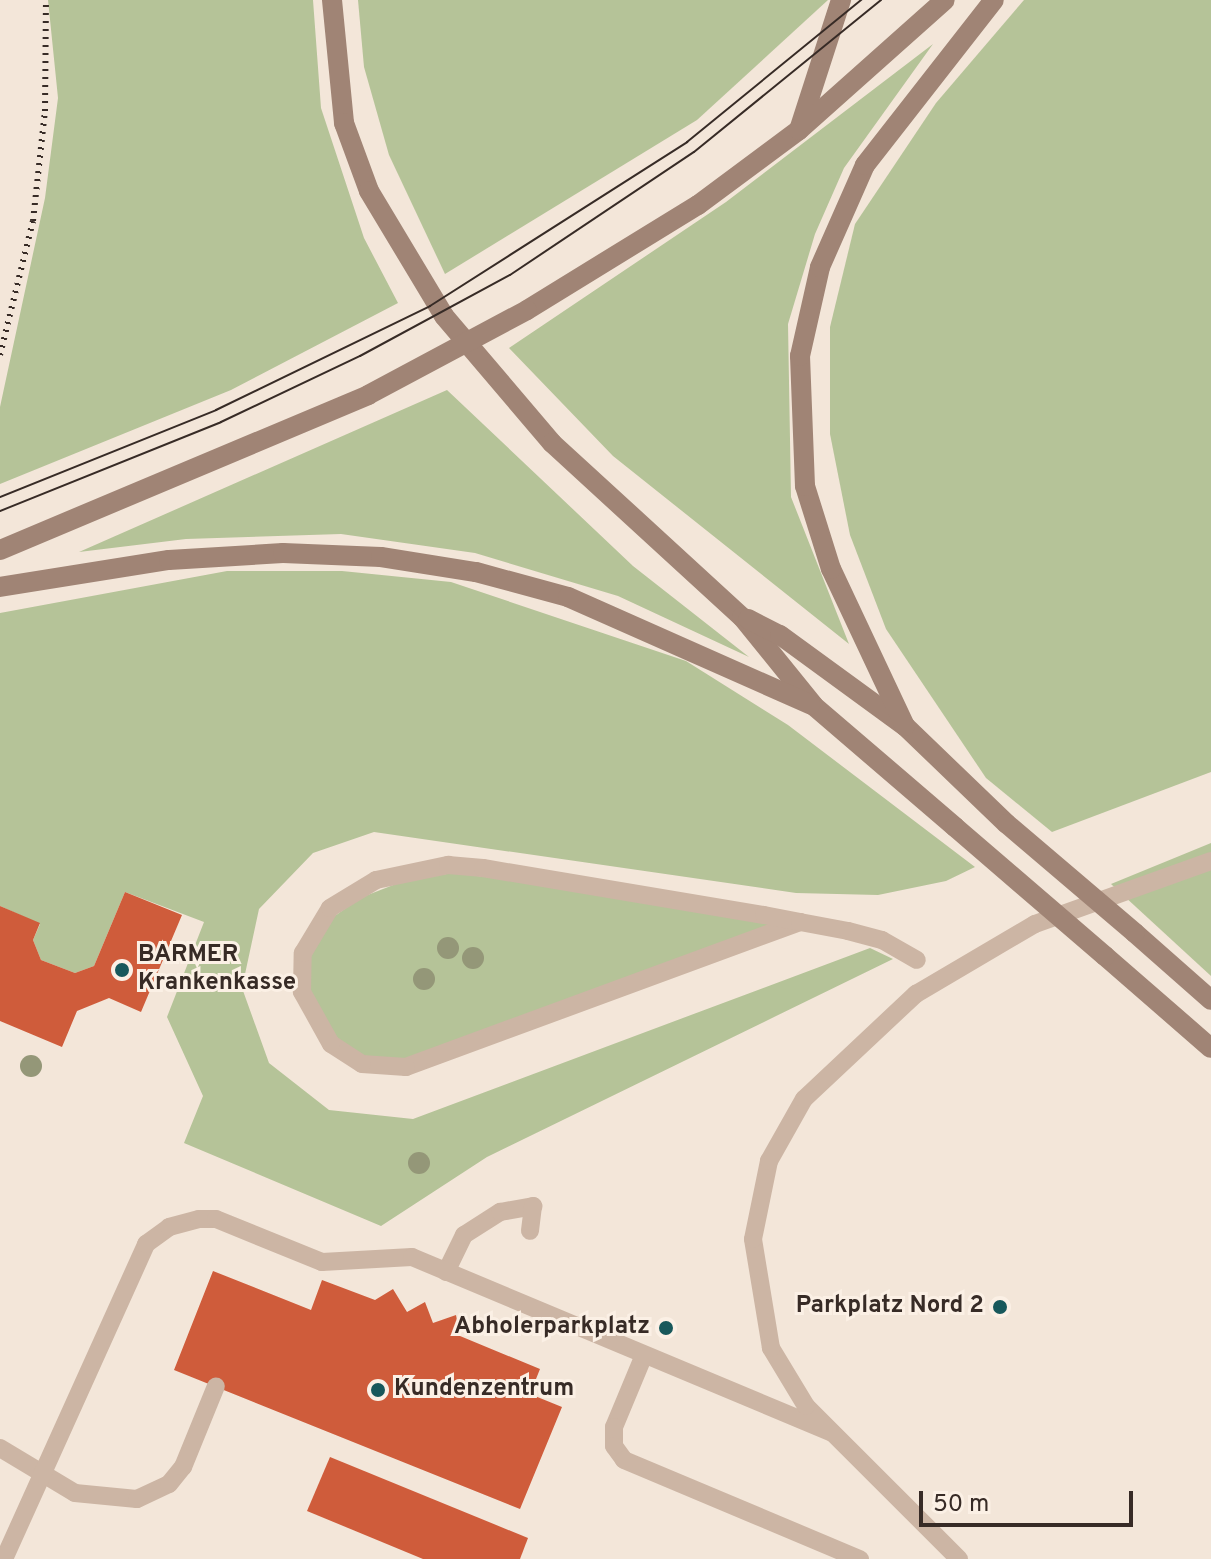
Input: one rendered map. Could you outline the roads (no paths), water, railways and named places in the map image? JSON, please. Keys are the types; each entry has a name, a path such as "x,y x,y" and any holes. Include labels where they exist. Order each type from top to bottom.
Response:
{"main road":[{"path":"332,0 344,123 369,191 416,275 514,404 742,617 814,706 1211,1048"},
{"path":"799,130 841,0"},
{"path":"0,550 368,395 527,310 698,205 799,130 945,0"},
{"path":"905,726 831,569 805,486 800,356 820,267 865,165 994,0"},
{"path":"0,587 169,560 283,553 381,557 476,572 568,597 814,706"},
{"path":"742,617 780,635 905,726 1007,824 1211,1000"}],"lane":[{"path":"959,1559 832,1433 787,1380 761,1312 753,1239 762,1187 784,1129 859,1042 974,957 1035,924 1211,861"},
{"path":"800,922 406,1067 362,1064 331,1044 302,992 303,953 330,908 376,880 425,867 483,868 800,922 882,940 917,960"},
{"path":"446,1272 464,1235 500,1212 533,1206 530,1231"},
{"path":"4,1559 146,1244 169,1227 216,1219 322,1262 412,1257 832,1433"},
{"path":"644,1355 614,1427 614,1446 624,1460 860,1559"},
{"path":"0,1448 75,1493 103,1499 137,1499 169,1484 183,1467 216,1386"}],"tram line":[{"path":"0,497 216,410 430,306 687,142 861,0"},
{"path":"0,511 221,422 360,356 510,275 694,152 881,0"}],"railway":[{"path":"0,355 33,221 45,111 46,0"}],"place":[{"name":"BARMER Krankenkasse","path":"122,970"},
{"name":"Parkplatz Nord 2","path":"1000,1307"},
{"name":"Abholerparkplatz","path":"666,1328"},
{"name":"Kundenzentrum","path":"378,1390"}]}
